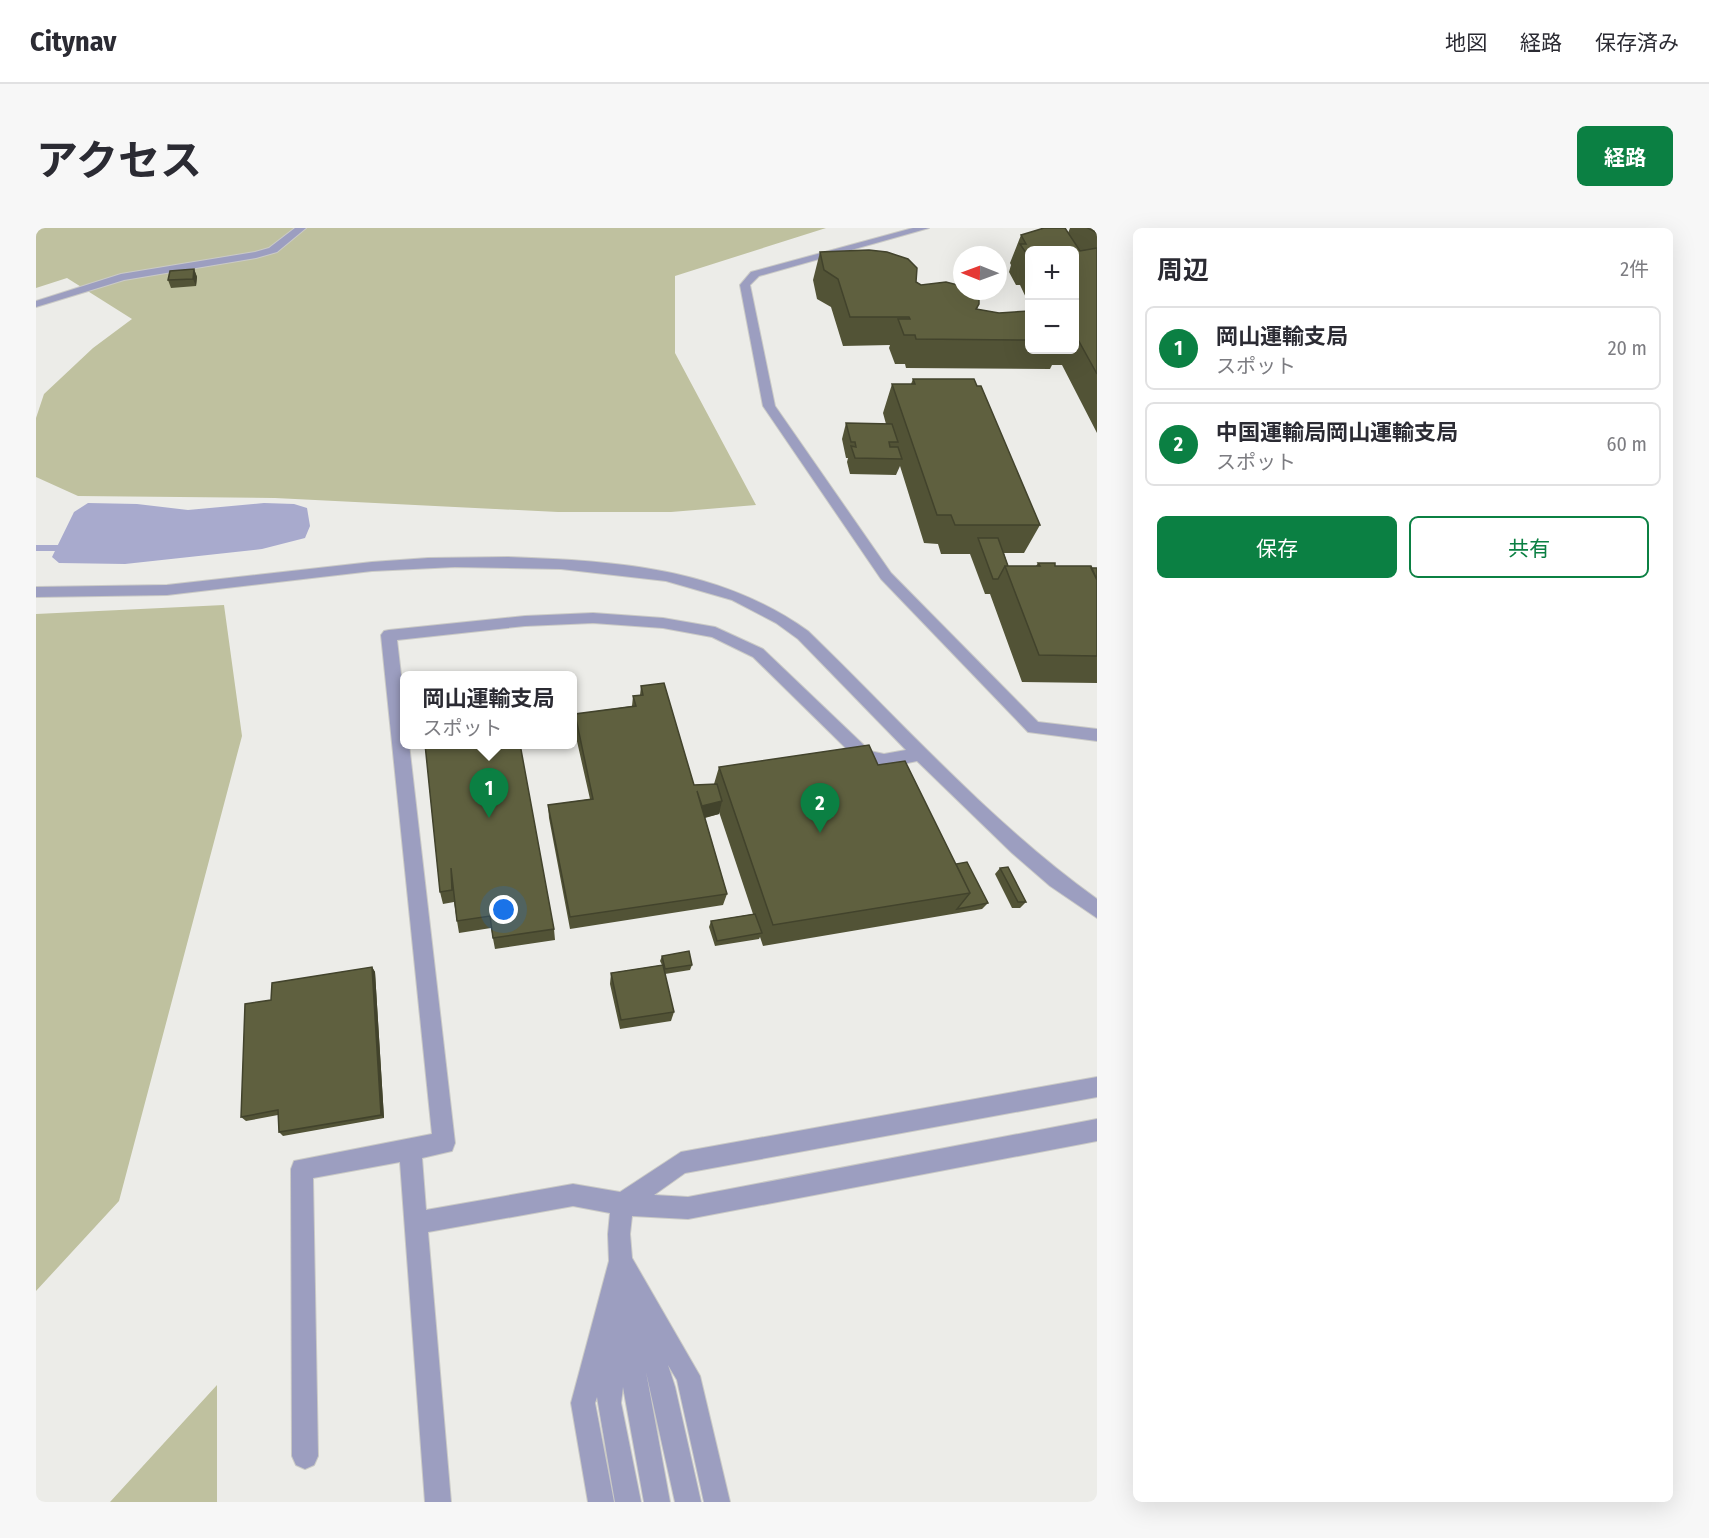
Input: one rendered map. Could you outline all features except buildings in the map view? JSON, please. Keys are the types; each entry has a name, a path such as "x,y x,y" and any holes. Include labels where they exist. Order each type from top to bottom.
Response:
{"street":[{"path":"36,304 121,277 256,255 273,250 301,228"},
{"path":"924,228 755,274 750,279 746,285 768,406 886,576 1034,728 1097,735"},
{"path":"36,592 114,593 169,590 400,564 449,562 543,563 658,574 692,580 726,591 783,619 803,635 866,695 994,827 1059,884 1097,910"},
{"path":"400,737 389,636 525,621 593,618 663,623 715,632 758,653 865,756 884,761 921,754"},
{"path":"305,1456 302,1169 444,1143 401,749"},
{"path":"657,1502 636,1394 619,1234 622,1204 681,1163 1097,1087"},
{"path":"416,1223 573,1195 622,1204 688,1208 1097,1130"},
{"path":"410,1149 438,1502"},
{"path":"601,1502 583,1403 621,1261"},
{"path":"621,1261 609,1403 628,1502"},
{"path":"621,1261 663,1388 688,1502"},
{"path":"621,1261 688,1376 717,1502"}],"green space":[{"path":"36,228 826,228 675,276 675,353 756,505 671,512 558,512 275,498 78,496 36,477 36,418 44,394 93,348 132,319 67,278 36,288"},
{"path":"224,605 242,736 119,1201 36,1291 36,614"},
{"path":"217,1385 217,1502 110,1502"}],"water":[{"path":"88,503 137,504 188,510 264,503 294,504 307,508 310,526 305,538 262,549 125,564 59,563 52,557 74,512"}],"waterway":[{"path":"36,548 69,548"}],"place":[{"name":"岡山運輸支局","path":"489,818"},
{"name":"中国運輸局岡山運輸支局","path":"820,833"}]}
